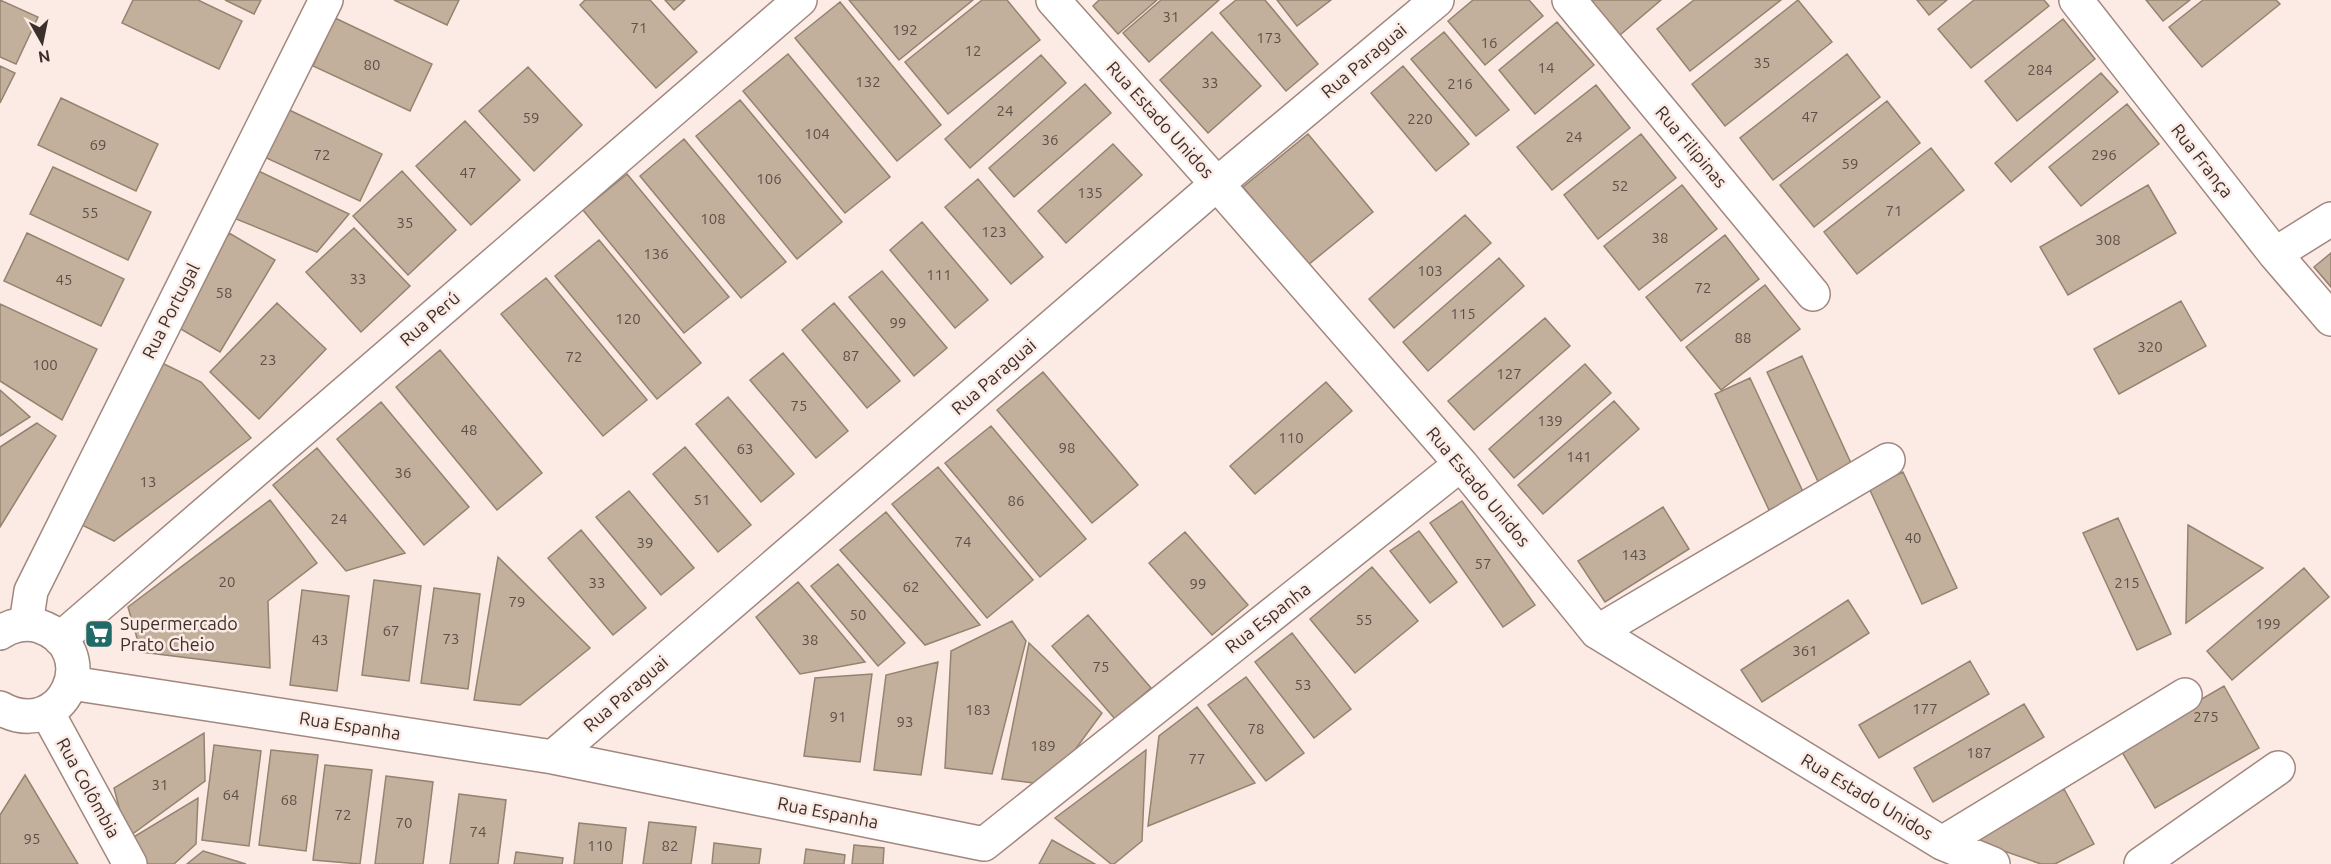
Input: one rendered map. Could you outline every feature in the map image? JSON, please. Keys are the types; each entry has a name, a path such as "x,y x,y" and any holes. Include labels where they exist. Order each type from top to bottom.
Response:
{"street":[{"name":"Rua Portugal","path":"13,629 326,0"},
{"name":"Rua Estado Unidos","path":"1053,0 1461,464 1597,632 1942,843 1993,864"},
{"name":"Rua Paraguai","path":"553,757 1217,184 1437,0"},
{"name":"Rua Filipinas","path":"1569,0 1813,294"},
{"name":"Rua França","path":"2076,0 2275,254 2331,320"},
{"name":"Rua Perú","path":"60,639 795,1"},
{"path":"2275,254 2331,219"},
{"path":"1597,632 1888,460"},
{"name":"Rua Espanha","path":"71,682 553,757 984,844 1461,464"},
{"path":"0,708 10,714 25,717 47,712 65,697 71,682 73,667 69,652 60,639 48,629 13,629"},
{"path":"1942,843 2185,695"},
{"name":"Rua Colômbia","path":"47,712 130,864"},
{"path":"2141,864 2278,768"}],"building":[{"path":"0,0 38,17 16,64 0,57"},
{"path":"133,0 198,0 242,21 219,69 122,23"},
{"path":"225,0 261,0 254,14"},
{"path":"394,0 459,0 447,25"},
{"path":"585,0 650,0 697,52 656,88 580,5"},
{"path":"665,0 685,0 674,10"},
{"path":"849,0 973,0 899,60"},
{"path":"982,0 1007,0 1040,40 948,114 905,62"},
{"path":"1099,0 1157,0 1118,34 1093,6"},
{"path":"1161,0 1219,0 1149,62 1123,33"},
{"path":"1236,0 1265,0 1318,64 1286,91 1220,13"},
{"path":"1277,0 1331,0 1297,26"},
{"path":"1473,0 1529,0 1543,16 1485,65 1448,21"},
{"path":"1591,0 1661,0 1620,35"},
{"path":"1694,0 1781,0 1690,71 1657,29"},
{"path":"1798,0 1832,42 1725,126 1692,84"},
{"path":"1917,0 1947,0 1929,15"},
{"path":"1974,0 2044,0 2049,6 1971,68 1938,29"},
{"path":"2146,0 2190,0 2163,21"},
{"path":"2203,0 2276,0 2280,4 2202,67 2169,27"},
{"path":"840,2 941,125 897,161 795,38"},
{"path":"335,18 432,64 410,111 313,66"},
{"path":"2063,19 2095,59 2017,121 1985,81"},
{"path":"1557,22 1594,65 1535,114 1499,70"},
{"path":"1212,32 1261,86 1208,133 1160,80"},
{"path":"1444,32 1509,110 1476,136 1411,59"},
{"path":"788,54 890,177 845,213 743,91"},
{"path":"1847,54 1880,97 1773,180 1740,138"},
{"path":"1041,55 1066,83 970,168 945,139"},
{"path":"0,66 15,73 0,103"},
{"path":"1403,66 1469,144 1436,171 1371,93"},
{"path":"528,67 582,125 534,171 479,111"},
{"path":"2101,73 2118,92 2011,182 1995,163"},
{"path":"1085,84 1111,113 1014,197 989,168"},
{"path":"1596,85 1630,128 1552,190 1517,147"},
{"path":"61,98 158,144 136,191 38,145"},
{"path":"740,100 842,222 797,259 696,136"},
{"path":"1887,101 1920,143 1814,227 1780,185"},
{"path":"2127,104 2159,144 2081,206 2049,167"},
{"path":"285,108 382,154 360,201 262,156"},
{"path":"465,121 520,180 471,225 416,166"},
{"path":"1308,134 1373,212 1308,265 1243,187"},
{"path":"1641,134 1676,178 1598,239 1564,195"},
{"path":"684,139 786,262 741,298 640,176"},
{"path":"1113,144 1142,175 1066,243 1038,211"},
{"path":"1931,148 1964,190 1857,274 1824,232"},
{"path":"53,167 151,212 128,260 30,214"},
{"path":"252,168 349,214 317,252 229,216"},
{"path":"402,171 456,230 408,275 353,216"},
{"path":"627,174 729,297 684,333 583,210"},
{"path":"978,179 1043,257 1011,284 945,207"},
{"path":"1682,185 1717,229 1639,290 1604,246"},
{"path":"2148,185 2176,233 2068,295 2040,247"},
{"path":"1465,215 1491,243 1394,328 1369,299"},
{"path":"922,222 988,300 955,328 890,250"},
{"path":"354,228 410,286 361,332 306,272"},
{"path":"27,233 124,279 101,326 4,281"},
{"path":"229,233 275,260 220,352 174,325"},
{"path":"1725,235 1759,279 1681,341 1646,297"},
{"path":"599,240 701,363 657,399 555,276"},
{"path":"2331,253 2331,287 2314,267"},
{"path":"1499,258 1524,286 1428,371 1403,342"},
{"path":"882,271 947,348 914,376 849,297"},
{"path":"546,278 647,400 603,436 501,314"},
{"path":"1765,285 1800,329 1721,390 1686,347"},
{"path":"2181,301 2206,346 2119,394 2094,349"},
{"path":"277,303 326,349 259,419 210,372"},
{"path":"834,303 900,381 867,408 802,330"},
{"path":"0,304 97,349 62,420 0,381"},
{"path":"1545,318 1570,346 1474,430 1448,401"},
{"path":"440,350 542,473 497,510 396,387"},
{"path":"783,353 848,431 816,458 750,380"},
{"path":"1802,356 1855,472 1821,488 1767,372"},
{"path":"158,361 201,382 251,438 114,541 82,525"},
{"path":"1585,364 1611,393 1514,478 1489,449"},
{"path":"1043,372 1138,485 1092,523 997,410"},
{"path":"1750,378 1804,494 1769,510 1715,394"},
{"path":"1326,382 1352,411 1255,494 1230,466"},
{"path":"0,390 30,417 0,436"},
{"path":"728,397 794,474 761,502 696,424"},
{"path":"1614,401 1639,429 1543,514 1518,485"},
{"path":"381,402 469,507 424,545 337,439"},
{"path":"37,423 56,436 0,527 0,447"},
{"path":"991,426 1086,539 1040,577 945,463"},
{"path":"685,447 751,525 718,552 653,474"},
{"path":"317,448 405,553 346,571 273,485"},
{"path":"938,467 1033,580 987,618 892,504"},
{"path":"1903,472 1957,588 1922,604 1869,488"},
{"path":"629,491 694,568 661,595 596,517"},
{"path":"270,500 317,563 268,601 270,668 141,652 128,607"},
{"path":"1462,501 1535,605 1503,627 1430,523"},
{"path":"1663,507 1689,549 1605,602 1578,561"},
{"path":"886,512 980,625 925,645 840,550"},
{"path":"2118,518 2171,634 2137,650 2083,533"},
{"path":"2188,525 2263,568 2186,623"},
{"path":"581,530 646,608 613,635 548,558"},
{"path":"1419,531 1457,582 1430,603 1390,551"},
{"path":"1185,532 1248,605 1212,635 1149,563"},
{"path":"498,557 590,648 520,705 474,700"},
{"path":"838,564 905,643 878,666 811,586"},
{"path":"1372,567 1418,621 1355,673 1310,619"},
{"path":"2304,568 2329,597 2232,680 2207,651"},
{"path":"374,580 421,586 409,681 362,675"},
{"path":"798,582 865,662 800,674 756,617"},
{"path":"434,588 480,594 468,689 421,683"},
{"path":"302,590 349,596 337,691 290,685"},
{"path":"1848,600 1869,633 1762,702 1741,670"},
{"path":"1088,615 1151,688 1115,719 1052,646"},
{"path":"1012,621 1026,641 992,774 945,768 951,651"},
{"path":"1292,633 1351,709 1314,738 1255,662"},
{"path":"1029,643 1102,713 1049,785 1002,779"},
{"path":"1970,661 1989,694 1879,758 1859,725"},
{"path":"938,662 921,775 874,770 886,675"},
{"path":"872,674 860,762 804,756 815,678"},
{"path":"1246,677 1304,753 1266,781 1208,705"},
{"path":"2224,686 2259,748 2155,808 2119,747"},
{"path":"2024,704 2044,737 1933,802 1914,768"},
{"path":"1197,707 1255,783 1148,826 1159,736"},
{"path":"204,733 205,781 127,838 114,788"},
{"path":"214,745 261,751 249,846 202,840"},
{"path":"271,750 318,755 306,851 259,845"},
{"path":"1146,750 1142,841 1111,864 1055,818"},
{"path":"325,765 372,770 360,864 313,860"},
{"path":"25,775 78,864 0,864 0,815"},
{"path":"386,776 433,782 423,864 375,864"},
{"path":"2064,789 2094,844 2055,864 2041,864 1970,839"},
{"path":"459,794 506,800 498,864 450,864"},
{"path":"198,798 196,844 174,864 143,864 127,841"},
{"path":"649,822 696,827 691,864 643,864"},
{"path":"579,823 626,828 622,864 574,864"},
{"path":"1052,840 1095,864 1039,864"},
{"path":"714,843 761,849 759,864 712,864"},
{"path":"854,845 884,848 883,864 852,864"},
{"path":"806,849 845,855 844,864 804,864"},
{"path":"203,851 246,864 187,864"},
{"path":"516,852 563,858 562,864 514,864"}],"place":[{"name":"Supermercado Prato Cheio","path":"99,634"}]}
